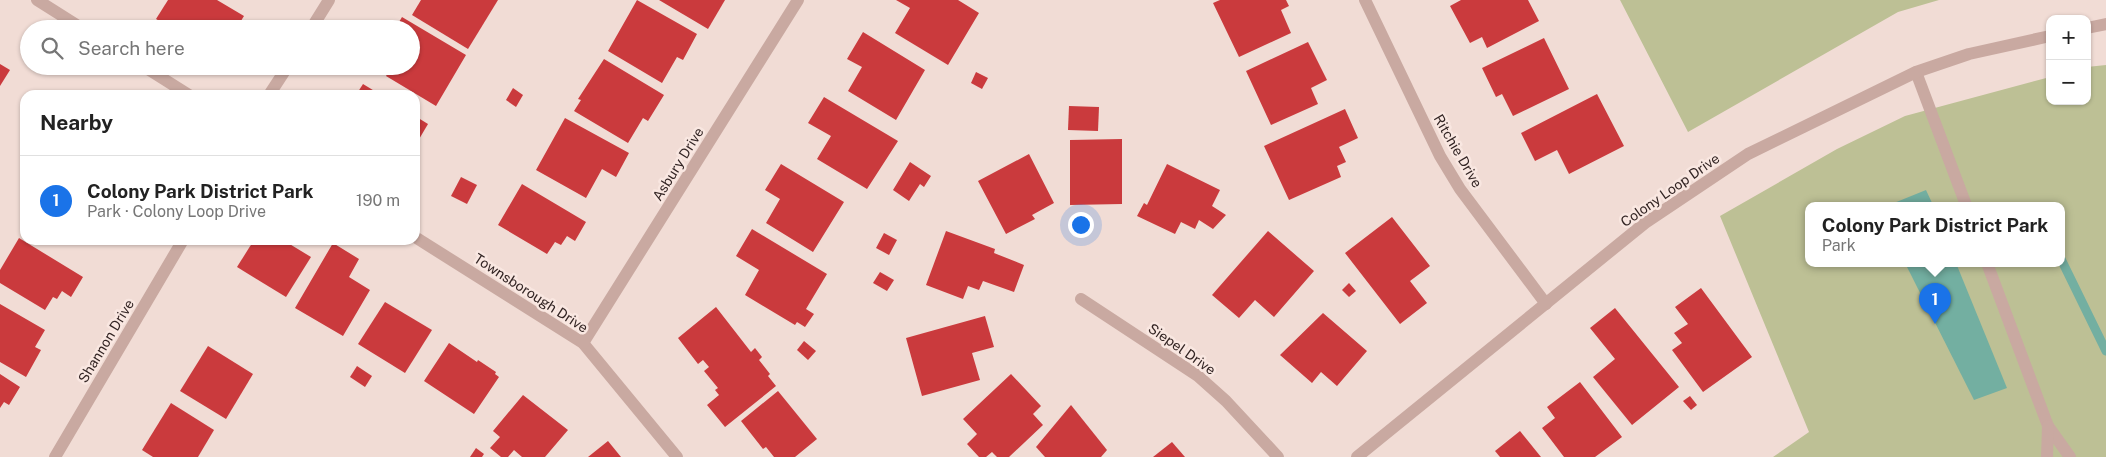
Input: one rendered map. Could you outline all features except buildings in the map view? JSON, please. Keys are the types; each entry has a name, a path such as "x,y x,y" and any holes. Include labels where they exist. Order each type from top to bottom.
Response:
{"street":[{"path":"37,0 69,20"},
{"path":"317,20 329,0"},
{"name":"Asbury Drive","path":"583,344 798,0"},
{"name":"Ritchie Drive","path":"1365,0 1440,156 1460,189 1546,304"},
{"path":"2091,27 2106,24"},
{"name":"Colony Loop Drive","path":"1358,457 1644,223 1748,154 1916,72 1969,54 2046,37"},
{"path":"1916,72 1965,202"},
{"path":"157,75 181,90"},
{"path":"272,90 282,75"},
{"name":"Townsborough Drive","path":"420,240 583,344 677,457"},
{"name":"Shannon Drive","path":"55,457 180,245"},
{"path":"1988,267 2048,426 2070,457"},
{"name":"Siepel Drive","path":"1081,299 1198,376 1226,401 1278,457"},
{"path":"2047,457 2048,426"}],"green space":[{"path":"1620,0 1939,0 1898,12 1688,132"},
{"path":"2106,65 2106,457 1773,457 1809,432 1720,216 1837,149 1905,116 2046,78 2046,105 2091,105 2091,67"}],"water":[{"path":"1926,190 1932,202 1896,202"},
{"path":"1907,267 1958,267 2007,388 1974,400"}],"waterway":[{"path":"2065,267 2106,351"}],"place":[{"name":"Colony Park District Park","path":"1935,324"}]}
